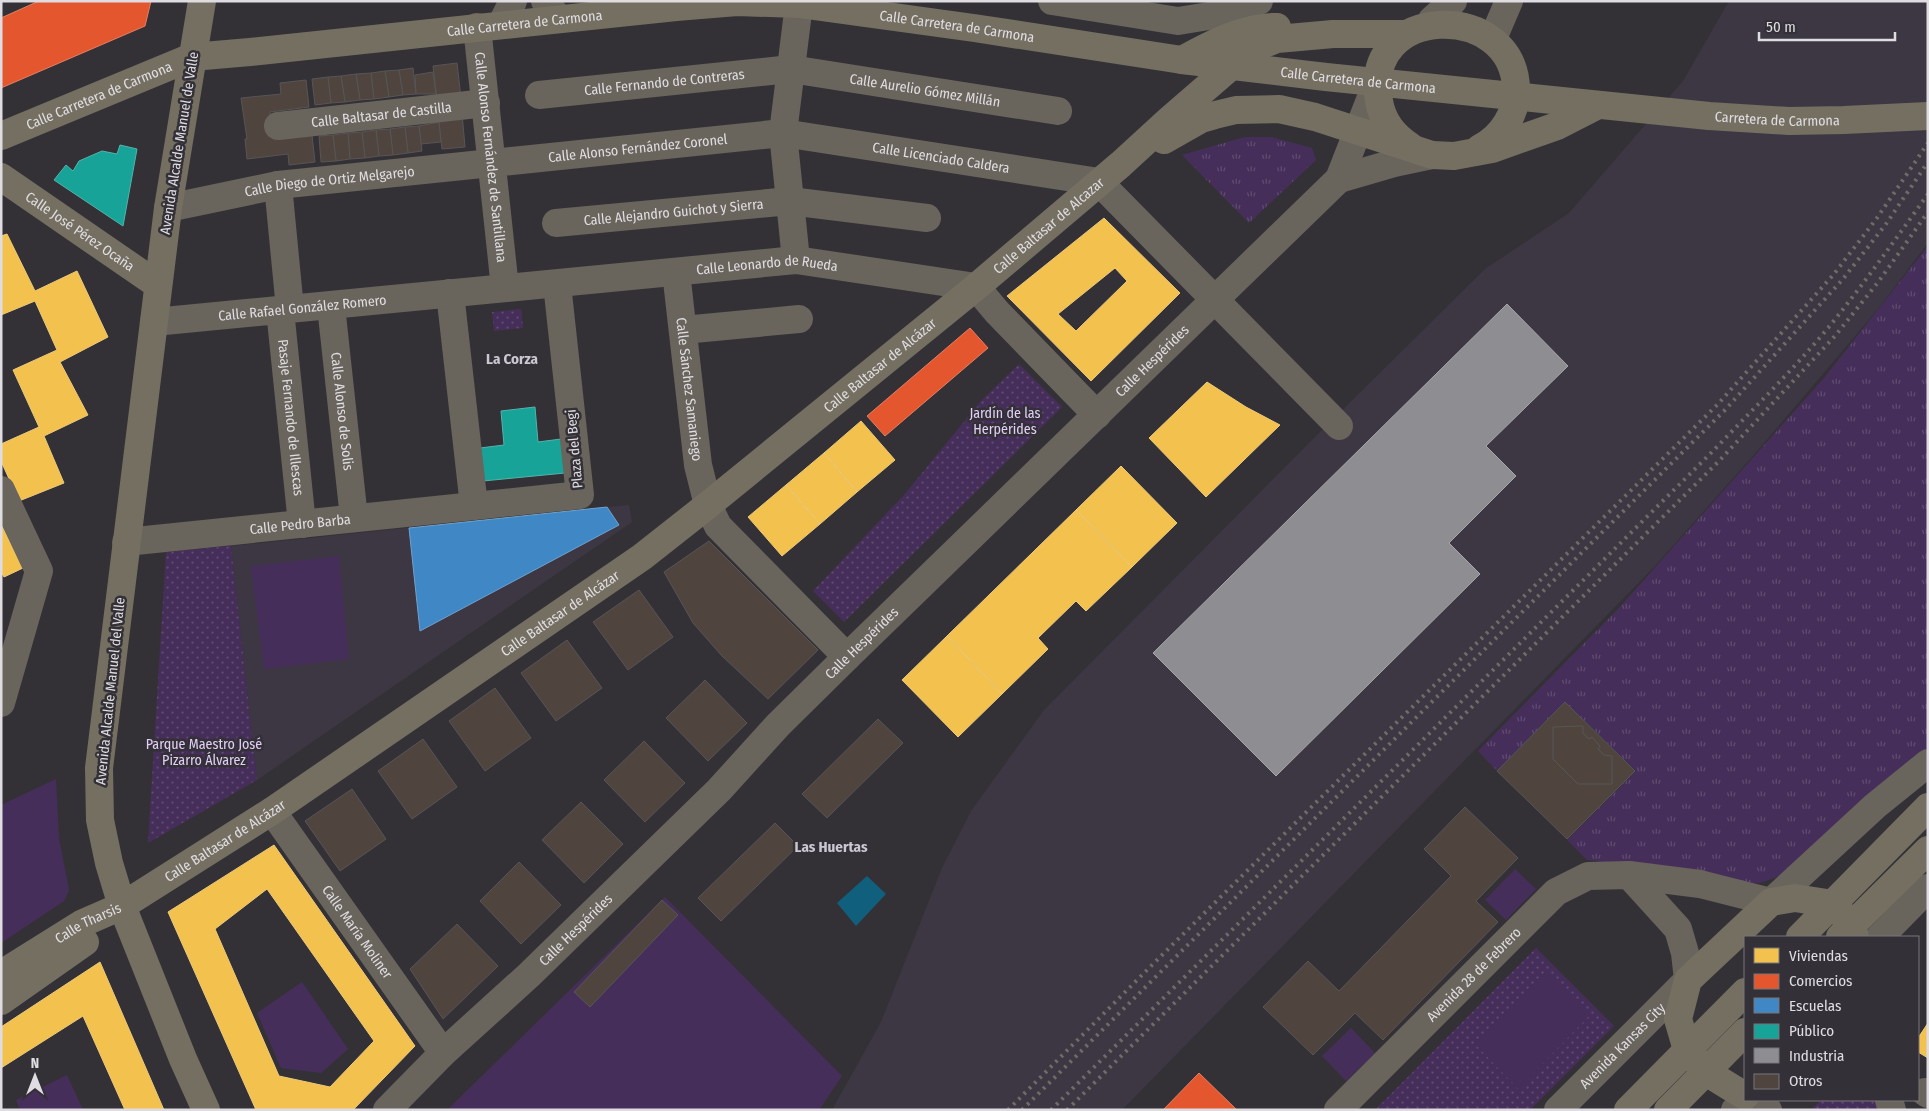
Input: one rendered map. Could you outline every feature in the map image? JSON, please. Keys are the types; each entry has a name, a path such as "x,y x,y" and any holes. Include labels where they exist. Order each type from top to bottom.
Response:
{"main road":[{"name":"Avenida Alcalde Manuel de Valle","path":"158,285 168,208 202,1"},
{"name":"Calle Carretera de Carmona","path":"1,136 192,57 260,51 552,10 737,2 799,4 974,28 1182,60 1627,109"},
{"path":"1452,19 1476,24 1494,36 1513,66 1537,85 1592,104 1557,126 1492,149 1454,156 1432,155 1408,145 1390,127 1380,106 1378,82 1385,56 1392,45 1404,34 1413,27 1432,20 1452,19"},
{"path":"1182,60 1206,47 1231,37 1274,27 1333,34"},
{"path":"1121,164 1251,49 1263,43 1277,39 1333,34 1404,34"},
{"path":"1470,153 1484,146 1501,131 1512,112 1516,97 1513,66"},
{"path":"1121,164 1201,119 1236,110 1279,109 1315,117 1362,120 1432,155"},
{"name":"Carretera de Carmona","path":"1627,109 1748,120 1789,121 1928,116"},
{"name":"Calle Baltasar de Alcazar","path":"976,288 1121,164"},
{"name":"Calle José Pérez Ocaña","path":"1,177 158,285"},
{"name":"Avenida Alcalde Manuel del Valle","path":"158,285 99,768 100,820 109,863 122,906 183,1059 206,1110"},
{"name":"Calle Baltasar de Alcázar","path":"122,906 272,811 642,557 976,288"},
{"path":"1801,936 1928,806"},
{"path":"1833,904 1849,933 1928,850"},
{"path":"1744,1095 1706,1072 1687,1050 1678,1019 1688,980 1771,902 1795,898 1833,904"},
{"name":"Calle Tharsis","path":"1,974 83,923 122,906"},
{"name":"Calle Tharsis","path":"1,1001 94,936 122,906"},
{"path":"1628,1110 1744,993"},
{"path":"1668,1110 1744,1033"}],"street":[{"path":"1052,1 1129,8 1178,21 1215,15 1259,1"},
{"path":"1265,1 1274,27"},
{"path":"1432,20 1453,1"},
{"path":"1494,36 1509,1"},
{"path":"796,260 783,133 799,4"},
{"name":"Calle Alonso Fernández de Santillana","path":"497,18 486,103 505,288"},
{"name":"Calle Fernando de Contreras","path":"539,95 791,70"},
{"name":"Calle Aurelio Gómez Millán","path":"791,70 1058,111"},
{"path":"1326,77 1362,120 1390,127"},
{"path":"1338,179 1378,82"},
{"name":"Calle Baltasar de Castilla","path":"278,126 486,103"},
{"path":"1315,117 1340,139 1342,149 1338,179"},
{"name":"Calle Alonso Fernández Coronel","path":"492,163 783,133"},
{"name":"Calle Licenciado Caldera","path":"783,133 1099,182"},
{"path":"1338,179 1394,163 1432,155"},
{"name":"Calle Diego de Ortiz Melgarejo","path":"168,208 278,185 492,163"},
{"name":"Calle Hespérides","path":"387,1110 443,1053 529,975 706,802 778,725 1338,179"},
{"path":"1099,182 1339,426"},
{"name":"Pasaje Fernando de Illescas","path":"278,185 285,310 302,524"},
{"name":"Calle Alejandro Guichot y Sierra","path":"556,223 790,201 928,218"},
{"name":"Calle Leonardo de Rueda","path":"557,284 796,260 976,288"},
{"name":"Calle Sánchez Samaniego","path":"676,272 698,465 708,505 718,526 847,657"},
{"path":"474,506 450,293 557,284"},
{"name":"Plaza del Begi","path":"474,506 580,495 557,284"},
{"path":"976,288 1096,415"},
{"name":"Calle Rafael González Romero","path":"154,322 450,293"},
{"name":"Calle Alonso de Solis","path":"331,306 354,518"},
{"path":"683,330 799,319"},
{"path":"1,490 39,571 1,702"},
{"name":"Calle Pedro Barba","path":"126,542 474,506"},
{"path":"1771,902 1875,806 1928,764"},
{"name":"Calle María Moliner","path":"272,811 443,1053"},
{"path":"1629,875 1678,929 1685,954 1688,980"},
{"name":"Avenida 28 de Febrero","path":"1338,1110 1556,892 1588,876 1629,875 1700,884 1771,902"},
{"path":"1882,936 1918,914 1928,888"},
{"name":"Avenida Kansas City","path":"1558,1110 1688,980"},
{"path":"1735,1110 1750,1101"},
{"path":"1754,1101 1768,1110"}],"shaded area":[{"path":"1729,1 1928,1 1928,243 1878,309 1759,449 1655,566 1122,1110 832,1110 881,1022 942,868 971,811 1044,710 1485,269 1569,213 1683,81"},
{"path":"629,505 632,522 257,780 231,546"}],"green space":[{"path":"1245,137 1271,137 1312,148 1316,160 1249,223 1182,155"},
{"path":"1928,246 1928,755 1778,877 1759,883 1733,883 1599,865 1599,861 1587,860 1567,840 1636,771 1565,702 1497,771 1478,751 1619,608 1824,378"},
{"path":"521,309 523,328 494,331 492,312"},
{"name":"Jardín de las Herpérides","path":"1019,364 1062,407 844,622 813,591 904,495 981,401"},
{"name":"Parque Maestro José Pizarro Álvarez","path":"231,546 257,780 148,843 166,552"},
{"path":"339,556 349,659 264,669 251,566"},
{"path":"56,779 59,838 69,890 64,901 1,943 1,805"},
{"path":"1515,869 1536,889 1506,920 1485,900"},
{"path":"665,897 842,1076 819,1110 447,1110"},
{"path":"1536,948 1614,1026 1530,1110 1375,1110"},
{"path":"1545,972 1589,1016 1518,1089 1475,1044"},
{"path":"302,982 348,1049 321,1073 281,1068 257,1013"},
{"path":"1351,1028 1375,1053 1346,1081 1322,1056"},
{"path":"67,1075 83,1110 20,1110 16,1100"},
{"path":"1821,1101 1879,1101 1882,1110 1810,1110"}],"water":[{"path":"867,876 886,894 856,926 837,903"}],"building: Viviendas":[{"path":"1104,218 1180,293 1091,381 1007,296","holes":["1115,268 1127,281 1076,331 1058,314"]},
{"path":"7,234 35,291 77,271 108,337 60,362 88,415 44,436 64,483 19,501 1,461 1,444 39,427 13,370 57,350 35,301 1,315 1,236"},
{"path":"1207,382 1246,407 1280,425 1206,497 1149,438"},
{"path":"861,421 895,460 857,492 824,453"},
{"path":"824,453 857,492 820,524 786,485"},
{"path":"1121,466 1177,523 1132,567 1076,510"},
{"path":"786,485 820,524 782,556 748,517"},
{"path":"1076,510 1132,567 1086,611 1076,601 1038,638 1048,649 1002,694 947,636"},
{"path":"1,524 23,568 4,577 1,572"},
{"path":"947,636 1002,694 958,737 902,680"},
{"path":"274,845 415,1046 353,1110 256,1110 168,912","holes":["267,889 374,1041 330,1087 279,1076 215,929"]},
{"path":"100,962 164,1110 125,1110 83,1016 1,1068 1,1027"},
{"path":"1928,1023 1928,1058 1919,1053 1919,1036"}],"building: Comercios":[{"path":"39,1 151,1 145,26 1,88 1,18"},
{"path":"970,328 988,348 885,436 867,416"},
{"path":"1199,1073 1237,1110 1163,1110"}],"building: Escuelas":[{"path":"607,507 619,525 420,631 409,528"}],"building: Público":[{"path":"120,145 137,149 123,226 54,180 66,165 73,171 79,161 102,151 117,154"},
{"path":"535,407 538,442 561,439 565,473 483,481 480,448 504,445 501,411"}],"building: Industria":[{"path":"1507,304 1568,366 1486,446 1516,476 1449,543 1480,574 1276,776 1153,653"}],"building: Otros":[{"path":"457,63 461,98 437,100 433,66"},
{"path":"413,68 416,94 403,95 399,70"},
{"path":"399,70 403,95 389,97 385,71"},
{"path":"385,71 389,97 374,99 371,73"},
{"path":"433,72 436,94 416,94 415,75"},
{"path":"371,73 374,99 360,100 356,74"},
{"path":"356,74 360,100 345,102 341,76"},
{"path":"341,76 345,102 331,103 328,77"},
{"path":"328,77 331,103 315,105 312,79"},
{"path":"306,80 309,107 270,112 274,140 312,135 315,162 289,165 288,154 247,159 245,139 247,139 241,98 281,94 280,83"},
{"path":"462,113 465,147 442,149 438,116"},
{"path":"439,122 441,142 421,144 419,126"},
{"path":"419,126 422,151 408,153 405,127"},
{"path":"405,127 408,153 393,155 390,129"},
{"path":"390,129 393,155 379,156 376,130"},
{"path":"376,130 379,156 365,158 362,132"},
{"path":"362,132 365,158 350,159 348,133"},
{"path":"348,133 350,159 336,161 333,135"},
{"path":"333,135 336,161 321,162 319,136"},
{"path":"709,541 818,650 768,699 722,656 693,623 664,572"},
{"path":"639,590 673,637 628,670 593,622"},
{"path":"567,640 602,688 556,721 521,673"},
{"path":"705,680 747,723 708,761 666,718"},
{"path":"495,688 531,738 485,771 449,721"},
{"path":"1565,702 1635,771 1567,839 1497,771"},
{"path":"878,719 903,743 827,818 802,794"},
{"path":"1583,726 1583,733 1589,739 1592,737 1600,746 1598,749 1604,755 1612,756 1612,784 1578,784 1553,759 1553,727"},
{"path":"423,739 457,787 412,819 378,771"},
{"path":"644,741 685,783 645,822 604,780"},
{"path":"352,789 386,839 340,871 305,821"},
{"path":"581,802 623,844 584,883 542,840"},
{"path":"1465,807 1518,858 1476,901 1498,922 1383,1040 1355,1013 1313,1055 1263,1007 1308,961 1339,991 1451,876 1424,849"},
{"path":"775,823 798,846 721,921 698,898"},
{"path":"519,862 561,905 521,944 480,901"},
{"path":"662,900 678,915 590,1007 574,992"},
{"path":"457,924 498,966 443,1019 410,969"}],"railway":[{"path":"1008,1110 1718,404 1834,274 1877,218 1928,143"},
{"path":"1022,1110 1725,410 1843,279 1886,224 1928,162"},
{"path":"1051,1110 1772,390 1841,312 1928,194"},
{"path":"1067,1110 1720,460 1835,336 1879,281 1928,212"}],"district":[{"name":"La Corza","path":"512,359"},
{"name":"Las Huertas","path":"831,847"}]}
